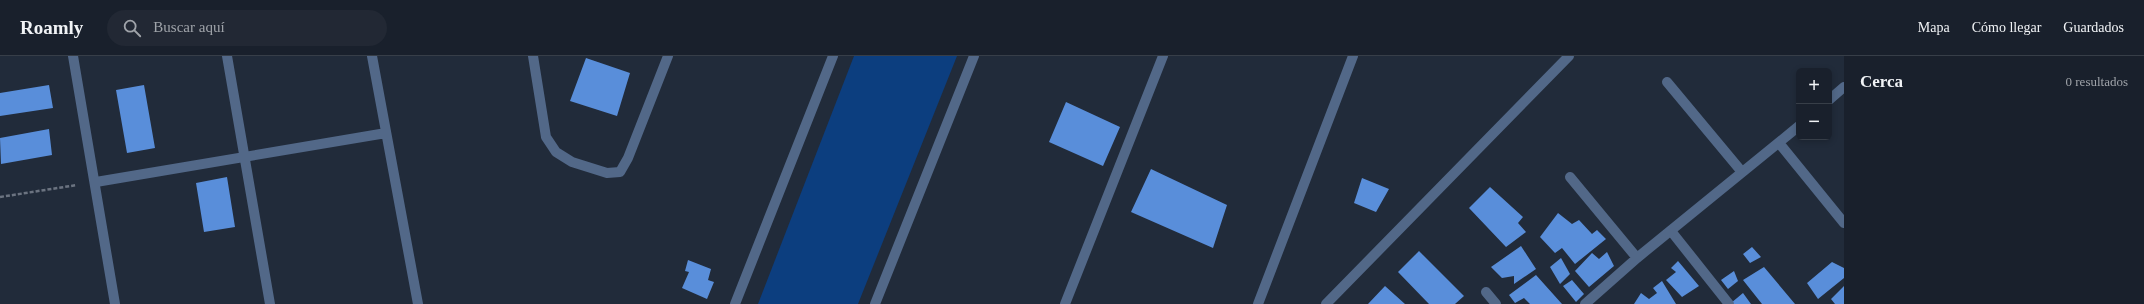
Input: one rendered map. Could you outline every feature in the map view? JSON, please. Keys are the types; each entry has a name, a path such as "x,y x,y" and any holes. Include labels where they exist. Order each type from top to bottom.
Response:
{"street":[{"path":"73,56 96,182 115,304"},
{"path":"227,56 270,304"},
{"path":"372,56 418,304"},
{"path":"533,56 546,137 556,152 572,162 607,173 620,172 628,158 668,56"},
{"path":"735,304 833,56"},
{"path":"875,304 974,56"},
{"path":"1065,304 1163,56"},
{"path":"1258,304 1353,56"},
{"path":"1326,304 1569,56"},
{"path":"1667,82 1742,172"},
{"path":"1832,97 1844,87"},
{"path":"1585,304 1637,258 1671,232 1796,129"},
{"path":"96,182 386,133"},
{"path":"1779,143 1844,223"},
{"path":"1570,177 1637,258"},
{"path":"1671,232 1729,304"},
{"path":"1486,292 1496,304"}],"path":[{"path":"0,197 96,182"}],"shaded area":[{"path":"854,56 957,56 858,304 758,304"}],"building":[{"path":"586,58 630,73 617,116 570,101"},
{"path":"49,85 53,108 0,116 0,93"},
{"path":"144,85 155,148 127,153 116,90"},
{"path":"1066,102 1120,127 1103,166 1049,142"},
{"path":"49,129 52,155 1,164 0,138"},
{"path":"1151,169 1227,205 1213,248 1131,212"},
{"path":"227,177 235,227 204,232 196,183"},
{"path":"1362,178 1389,189 1376,212 1354,203"},
{"path":"1490,187 1523,217 1518,223 1526,232 1506,247 1469,208"},
{"path":"1558,213 1572,224 1579,220 1592,234 1597,230 1606,239 1575,264 1562,248 1555,253 1540,237"},
{"path":"1521,246 1536,269 1514,284 1514,276 1502,278 1491,267"},
{"path":"1752,247 1761,257 1750,263 1743,254"},
{"path":"1419,251 1464,296 1455,304 1429,304 1398,272"},
{"path":"1607,252 1614,266 1589,287 1575,271 1592,253 1599,259"},
{"path":"1561,258 1570,274 1560,284 1550,267"},
{"path":"688,260 711,269 708,280 714,282 707,299 682,288 689,272 685,271"},
{"path":"1678,261 1699,286 1682,297 1666,280 1676,272 1671,268"},
{"path":"1832,262 1844,268 1844,278 1818,299 1807,283"},
{"path":"1764,267 1795,304 1762,304 1743,280"},
{"path":"1734,271 1738,281 1728,289 1721,280"},
{"path":"1536,275 1562,304 1530,304 1524,298 1515,303 1509,295"},
{"path":"1572,280 1584,294 1576,302 1563,286"},
{"path":"1662,281 1676,304 1634,304 1641,293 1649,299 1657,293 1653,288"},
{"path":"1385,286 1405,304 1368,304"},
{"path":"1844,286 1844,304 1835,304 1831,299"},
{"path":"1743,293 1751,304 1731,303"}]}
